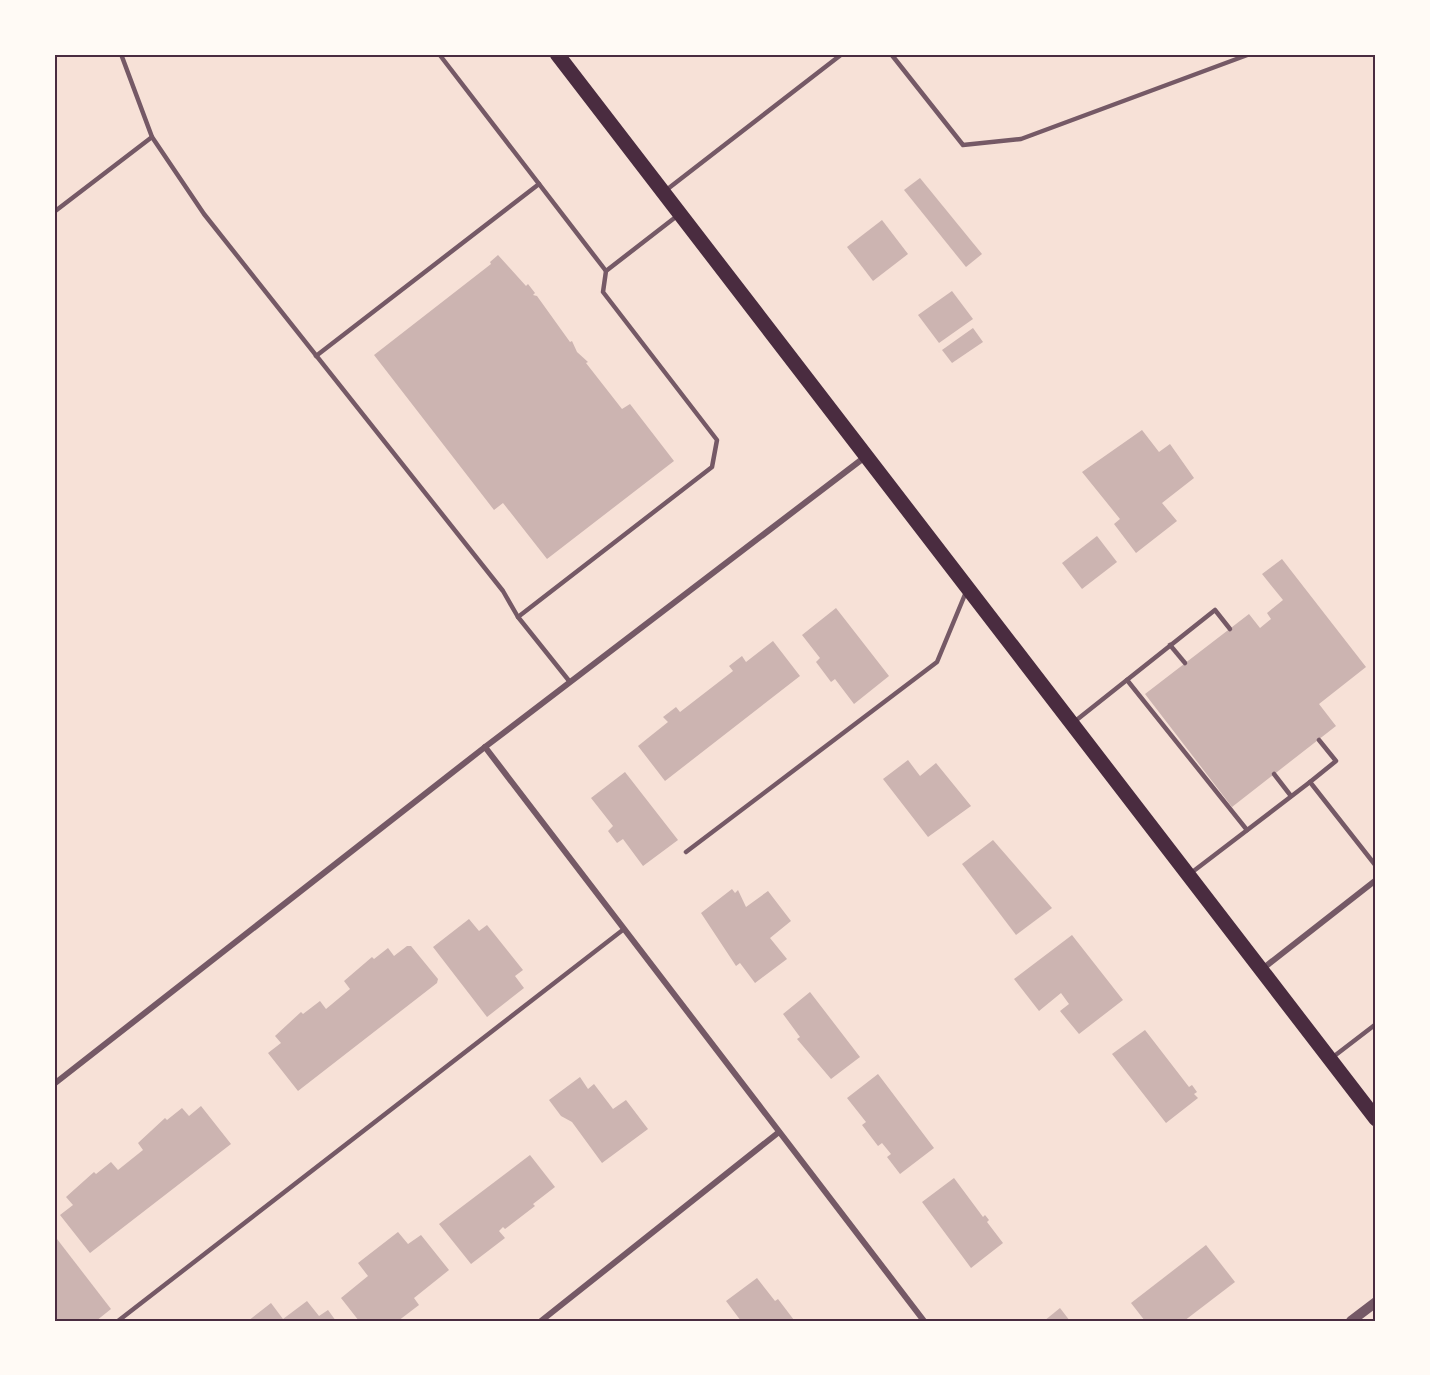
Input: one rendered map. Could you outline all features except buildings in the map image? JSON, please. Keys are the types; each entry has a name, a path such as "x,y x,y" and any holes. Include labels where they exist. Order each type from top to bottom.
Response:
{"main road":[{"path":"557,54 1376,1119"}],"street":[{"path":"54,1084 485,747 865,457"},
{"path":"485,747 924,1321"},
{"path":"1260,970 1376,880"},
{"path":"541,1321 779,1132"},
{"path":"1351,1321 1376,1302"}],"lane":[{"path":"121,54 152,137 204,214 503,591 518,617 570,682"},
{"path":"438,54 606,271"},
{"path":"663,193 842,54"},
{"path":"891,54 963,145 1021,140 1250,54"},
{"path":"54,212 152,137"},
{"path":"316,356 539,184"},
{"path":"518,617 712,467 717,440 603,292 606,271 680,214"},
{"path":"686,852 937,662 967,589"},
{"path":"1071,724 1215,610 1230,629"},
{"path":"1170,645 1185,663"},
{"path":"1127,680 1247,830"},
{"path":"1188,876 1336,761 1319,740"},
{"path":"1274,774 1291,796"},
{"path":"1310,782 1376,866"},
{"path":"118,1321 624,928"},
{"path":"1330,1059 1376,1023"}]}
